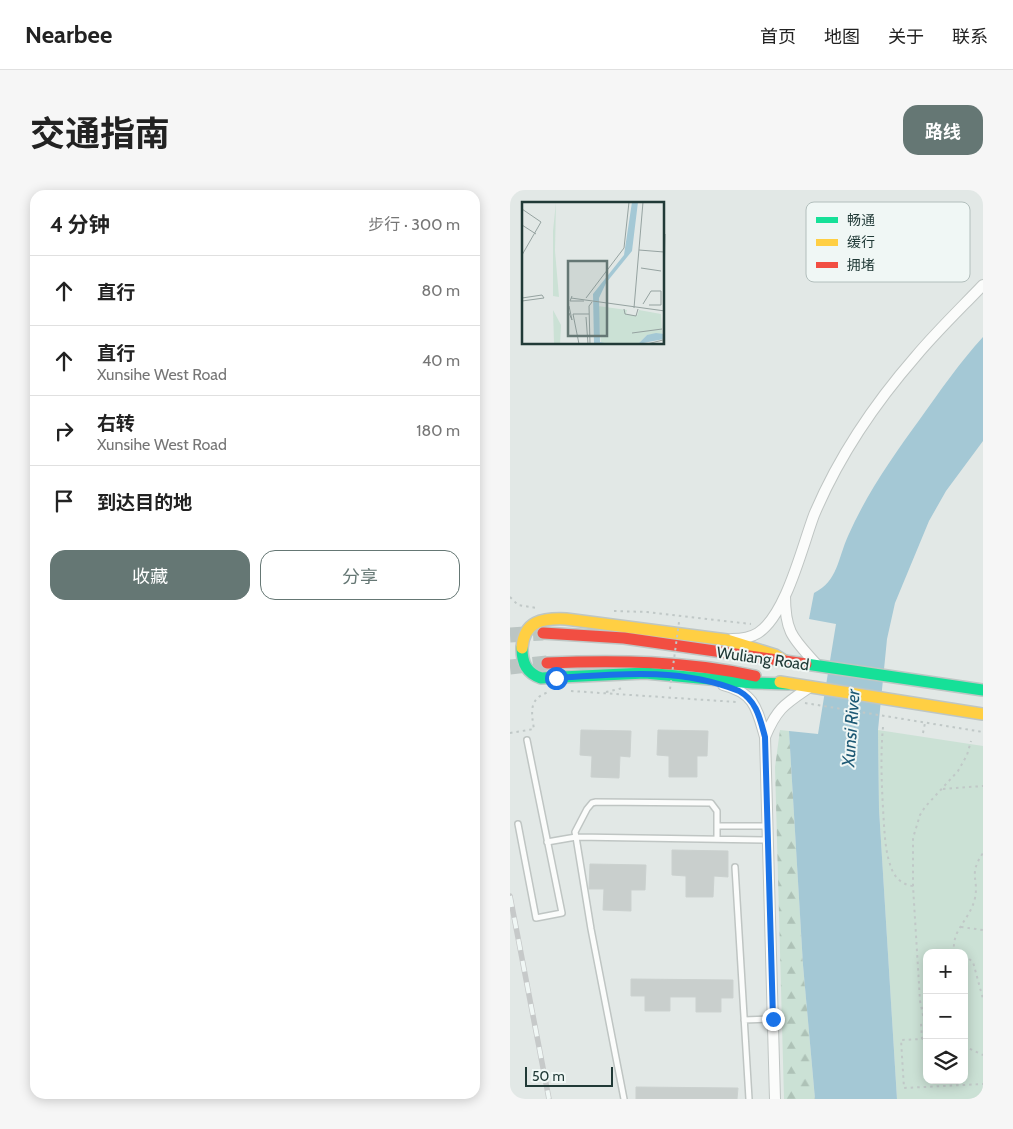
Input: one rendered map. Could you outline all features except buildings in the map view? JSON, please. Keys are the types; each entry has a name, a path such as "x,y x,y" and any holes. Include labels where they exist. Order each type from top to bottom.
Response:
{"main road":[{"path":"786,662 775,655 727,640 564,619 542,620 534,623 522,638 525,667 535,676 548,678 645,673 768,684 788,684"},
{"name":"Wuliang Road","path":"543,633 624,638 983,690"},
{"name":"Wuliang Road","path":"547,663 601,660 657,661 730,670 788,684 983,714"}],"street":[{"path":"727,640 748,638 760,632 776,613 785,595 822,499 860,430 916,355 983,285"},
{"path":"785,595 785,613 788,627 798,644 823,667"},
{"path":"690,677 745,694 754,703 765,737 775,1099"},
{"path":"765,737 776,713 810,687"}],"lane":[{"path":"518,824 536,918 562,913 527,740"},
{"path":"624,1099 591,929 575,832 587,809 592,803 596,802 711,803 717,811 717,839"},
{"path":"717,826 767,826"},
{"path":"547,842 576,836 768,840"},
{"path":"735,868 749,1099"},
{"path":"744,1020 773,1019"}],"path":[{"path":"670,689 679,622"},
{"path":"603,693 627,688"},
{"path":"510,733 534,729 533,705 540,695 552,691"},
{"path":"571,691 754,703"},
{"path":"823,706 983,732"},
{"path":"923,733 925,723"},
{"path":"883,728 882,795 888,857 891,868 902,884 913,886"},
{"path":"923,1013 921,1009 913,886 912,850 916,827 925,807 958,771 967,755 971,740"},
{"path":"943,789 983,786"},
{"path":"954,949 956,937 976,896 975,868 983,853"},
{"path":"961,927 983,930"},
{"path":"968,958 973,962 983,999"},
{"path":"923,1022 921,1023 922,1039 901,1040 904,1088 983,1084"},
{"path":"968,1048 983,1055"}],"green space":[{"path":"780,730 789,731 803,965 815,1099 784,1099 775,767"},
{"path":"878,730 983,746 983,1099 897,1099 879,809"}],"water":[{"name":"Xunsi River","path":"983,337 983,441 946,491 929,521 895,603 887,639 878,730 879,809 897,1099 815,1099 803,965 789,731 818,734 836,624 809,619 814,593 822,588 833,575 855,520 890,461 950,377"}],"tunnel":[{"path":"510,635 543,633"},
{"path":"510,667 547,663"}],"railway":[{"path":"510,896 549,1099"}],"traffic: fast":[{"path":"522,648 526,667 541,678 645,673 753,683 788,684"},
{"path":"806,664 983,690"}],"traffic: slow":[{"path":"522,648 526,632 536,623 549,619 566,619 727,640 775,655 786,662"},
{"path":"780,682 983,714"}],"traffic: jam":[{"path":"543,633 624,638 806,664"},
{"path":"547,663 651,663 703,667 755,676"}],"route":[{"path":"556,678 626,673 690,677 728,686 745,694 754,703 765,737 773,1019"}]}
